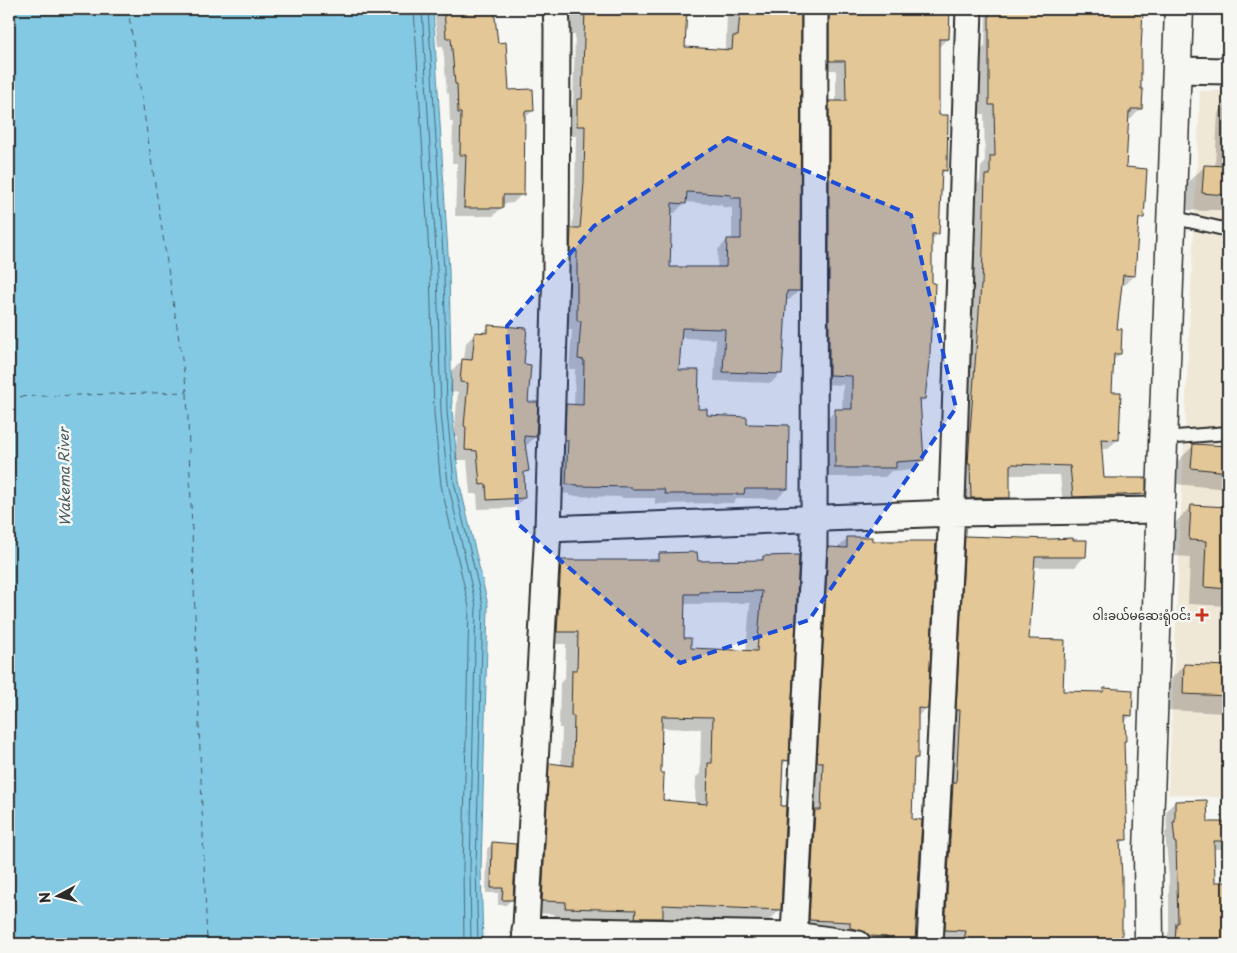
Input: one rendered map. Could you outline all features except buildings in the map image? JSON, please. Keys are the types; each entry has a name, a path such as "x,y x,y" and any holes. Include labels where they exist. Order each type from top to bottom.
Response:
{"street":[{"path":"556,9 556,269 548,529 525,937 795,940 858,944"},
{"path":"795,940 814,518 815,9"},
{"path":"930,944 952,513 969,9"},
{"path":"1149,944 1148,851 1179,9"},
{"path":"1177,70 1228,71"},
{"path":"548,529 952,513 1161,510"}],"lane":[{"path":"1171,217 1228,230"},
{"path":"1163,438 1228,433"}],"highlighted area":[{"path":"728,138 911,215 956,408 809,620 680,663 518,524 507,326 594,226"}],"shaded area":[{"name":"ဝါးခယ်မဆေးရုံဝင်း","path":"1200,91 1228,91 1228,798 1168,794"}],"water":[{"name":"Wakema River","path":"9,9 433,9 449,270 452,411 459,481 488,605 481,869 483,944 9,944"}],"ferry route":[{"path":"9,397 187,392 128,9"},
{"path":"187,393 207,944"}],"place":[{"name":"ဝါးခယ်မဆေးရုံဝင်း","path":"1202,615"}]}
